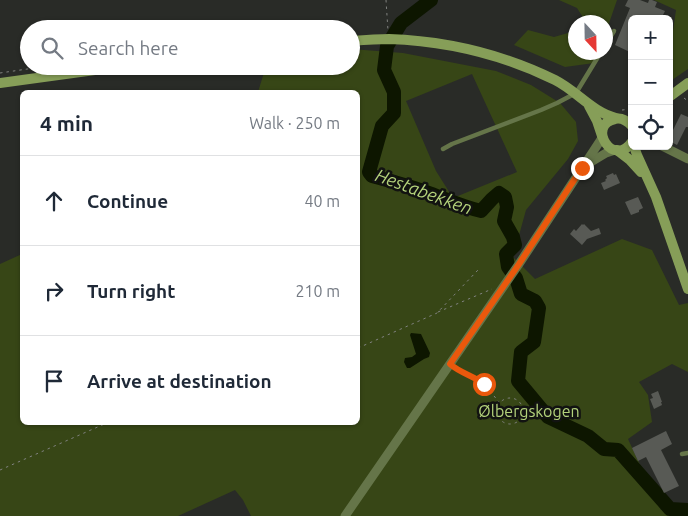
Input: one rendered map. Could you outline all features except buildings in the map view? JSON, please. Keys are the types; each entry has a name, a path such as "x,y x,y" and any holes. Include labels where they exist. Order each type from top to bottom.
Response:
{"main road":[{"path":"360,41 389,39 433,43 505,58 563,84 606,116 623,118"},
{"path":"0,83 58,75"},
{"path":"673,94 688,83"},
{"path":"587,103 598,121 605,144 609,148 616,150 623,150 628,147"},
{"path":"602,137 602,130 605,124 610,120 623,118"},
{"path":"616,150 630,160 647,179"},
{"path":"635,150 656,196 688,289"}],"street":[{"path":"345,516 452,365 602,137"},
{"path":"582,168 606,153 616,150"},
{"path":"671,150 688,160"}],"lane":[{"path":"442,149 541,110 576,92 595,60"},
{"path":"682,454 688,453"}],"path":[{"path":"386,0 389,39"},
{"path":"0,73 20,70"},
{"path":"682,96 688,101"},
{"path":"586,178 592,172"},
{"path":"437,313 478,270"},
{"path":"360,347 504,285"},
{"path":"452,365 471,377 477,378 499,403"},
{"path":"504,399 515,399 522,407 520,419 508,424 502,421 496,410 499,403 504,399"},
{"path":"0,470 102,425"}],"green space":[{"path":"559,0 617,0 612,15 582,15 577,8"},
{"path":"654,0 688,0 688,69 673,79 673,31 676,10"},
{"path":"528,30 554,37 568,33 568,60 595,60 594,63 565,67 514,45"},
{"name":"Ølbergskogen","path":"360,50 403,53 496,71 531,85 560,103 576,122 578,141 568,159 526,210 513,257 535,279 622,239 652,250 679,305 688,303 688,372 672,364 639,382 648,395 652,422 628,439 661,510 688,508 688,516 251,516 243,500 235,490 178,516 0,516 0,264 20,255 20,425 360,425 360,90 259,90 263,75 360,75","holes":["472,74 517,172 453,198 436,171 406,101"]}],"shaded area":[{"path":"411,333 421,334 430,353 429,357 407,368 404,362 405,358 416,354"}],"waterway":[{"name":"Hestabekken","path":"431,0 401,23 387,46 384,70 394,92 394,113 382,126 369,172 372,176 415,188 481,211 499,193 505,197 507,207 504,221 513,237 515,245 506,254 508,267 516,278 521,294 535,301 539,308 534,342 521,352 518,381 548,417 588,436 604,449 618,450 670,509 688,510"}],"route":[{"path":"484,384 477,378 471,377 450,364 582,168"}]}
